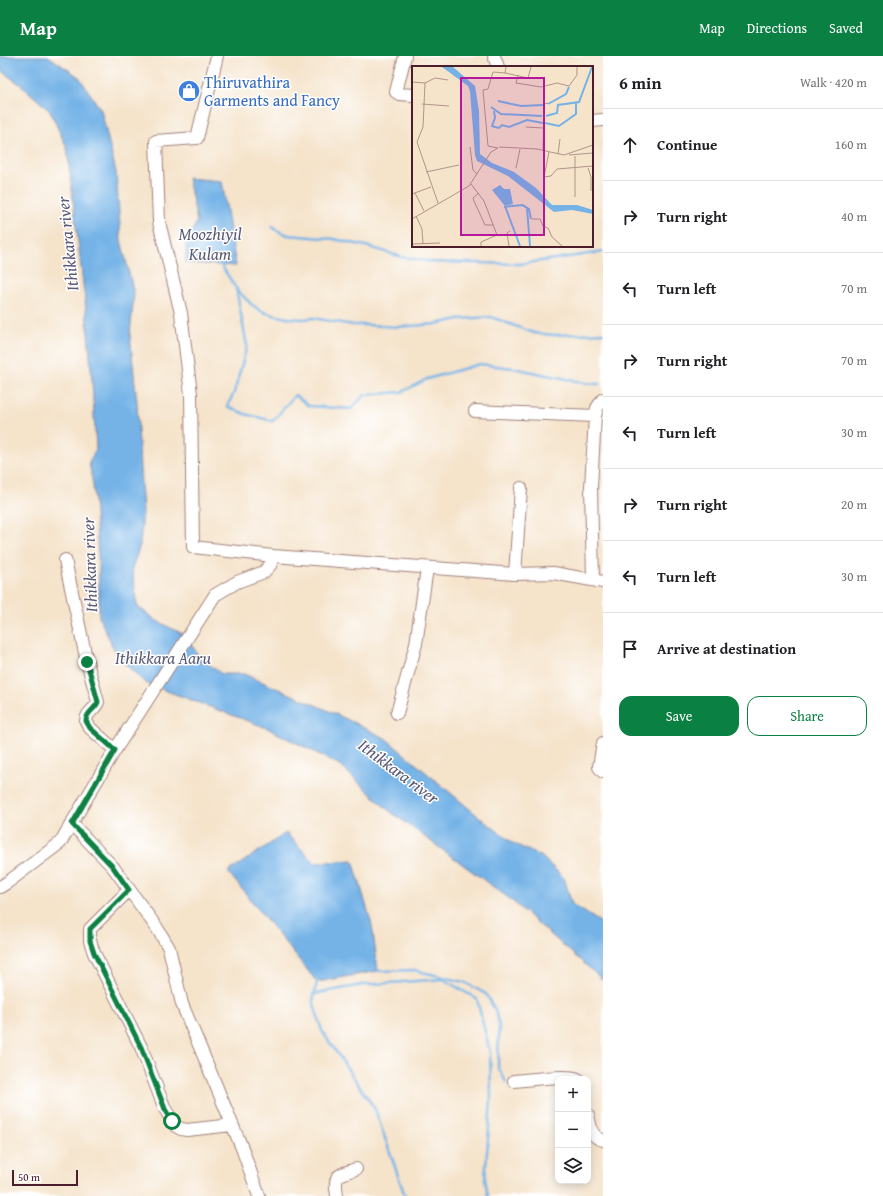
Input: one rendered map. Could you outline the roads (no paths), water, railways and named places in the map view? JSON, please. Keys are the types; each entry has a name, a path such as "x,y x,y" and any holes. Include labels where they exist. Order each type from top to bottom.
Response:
{"street":[{"path":"217,56 197,138 156,142 159,222 181,313 191,394 193,547 273,556 427,568 514,574 553,573 598,581 591,487 598,444 596,416 597,408 603,399"},
{"path":"405,56 396,92 399,94 412,95"},
{"path":"494,56 498,66"},
{"path":"593,121 603,120"},
{"path":"475,411 596,416"},
{"path":"514,574 521,488"},
{"path":"0,886 8,882 60,843 115,750 216,595 237,582 264,572 271,564 273,556"},
{"path":"65,560 87,662 98,702 88,714 86,721 90,728 115,750"},
{"path":"397,713 416,644 427,568"},
{"path":"603,743 599,762 599,767 603,772"},
{"path":"72,824 113,867 157,928 169,948 182,1004 232,1125 259,1196"},
{"path":"129,890 90,929 90,941 94,953 141,1047 165,1109 176,1126 187,1130 232,1125"},
{"path":"514,1081 555,1078"},
{"path":"591,1126 596,1138 603,1140"},
{"path":"337,1196 337,1177 340,1174 356,1169"}],"water":[{"name":"Ithikkara Aaru","path":"0,56 48,56 79,77 101,110 116,172 121,240 134,294 130,335 137,403 143,512 140,545 132,568 137,606 157,621 185,635 200,658 222,674 244,674 336,714 385,738 478,816 513,843 542,857 564,878 572,904 603,924 603,980 510,899 388,810 340,765 267,728 145,683 117,656 99,617 99,567 93,485 89,462 96,449 92,381 86,309 67,148 50,111 21,85 0,70"},
{"name":"Moozhiyil Kulam","path":"188,178 222,181 236,266 186,263 186,244 197,221"},
{"path":"286,833 315,863 353,860 372,925 378,971 317,982 228,872"}],"waterway":[{"path":"272,226 276,230 288,235 334,239 366,246 402,257 434,262 520,264 603,252"},
{"path":"220,263 237,290 251,304 261,311 287,318 313,318 353,325 397,327 436,324 459,319 491,317 534,333 554,335 603,333"},
{"path":"236,288 247,346 234,393 227,406 245,414 273,421 295,395 309,406 351,409 365,395 402,392 427,379 480,364 513,368 586,383 599,384"},
{"path":"378,971 414,970 464,982 486,994 495,1010 499,1025 498,1067 506,1082"},
{"path":"314,994 362,985 443,979 477,999 490,1052 491,1099 485,1179 488,1196"},
{"path":"317,982 313,1001 322,1031 375,1109 405,1196"}],"place":[{"name":"Thiruvathira Garments and Fancy","path":"189,91"}],"water label":[{"name":"Ithikkara river","path":"67,244"},
{"name":"Ithikkara river","path":"89,565"},
{"name":"Ithikkara river","path":"399,771"}]}
